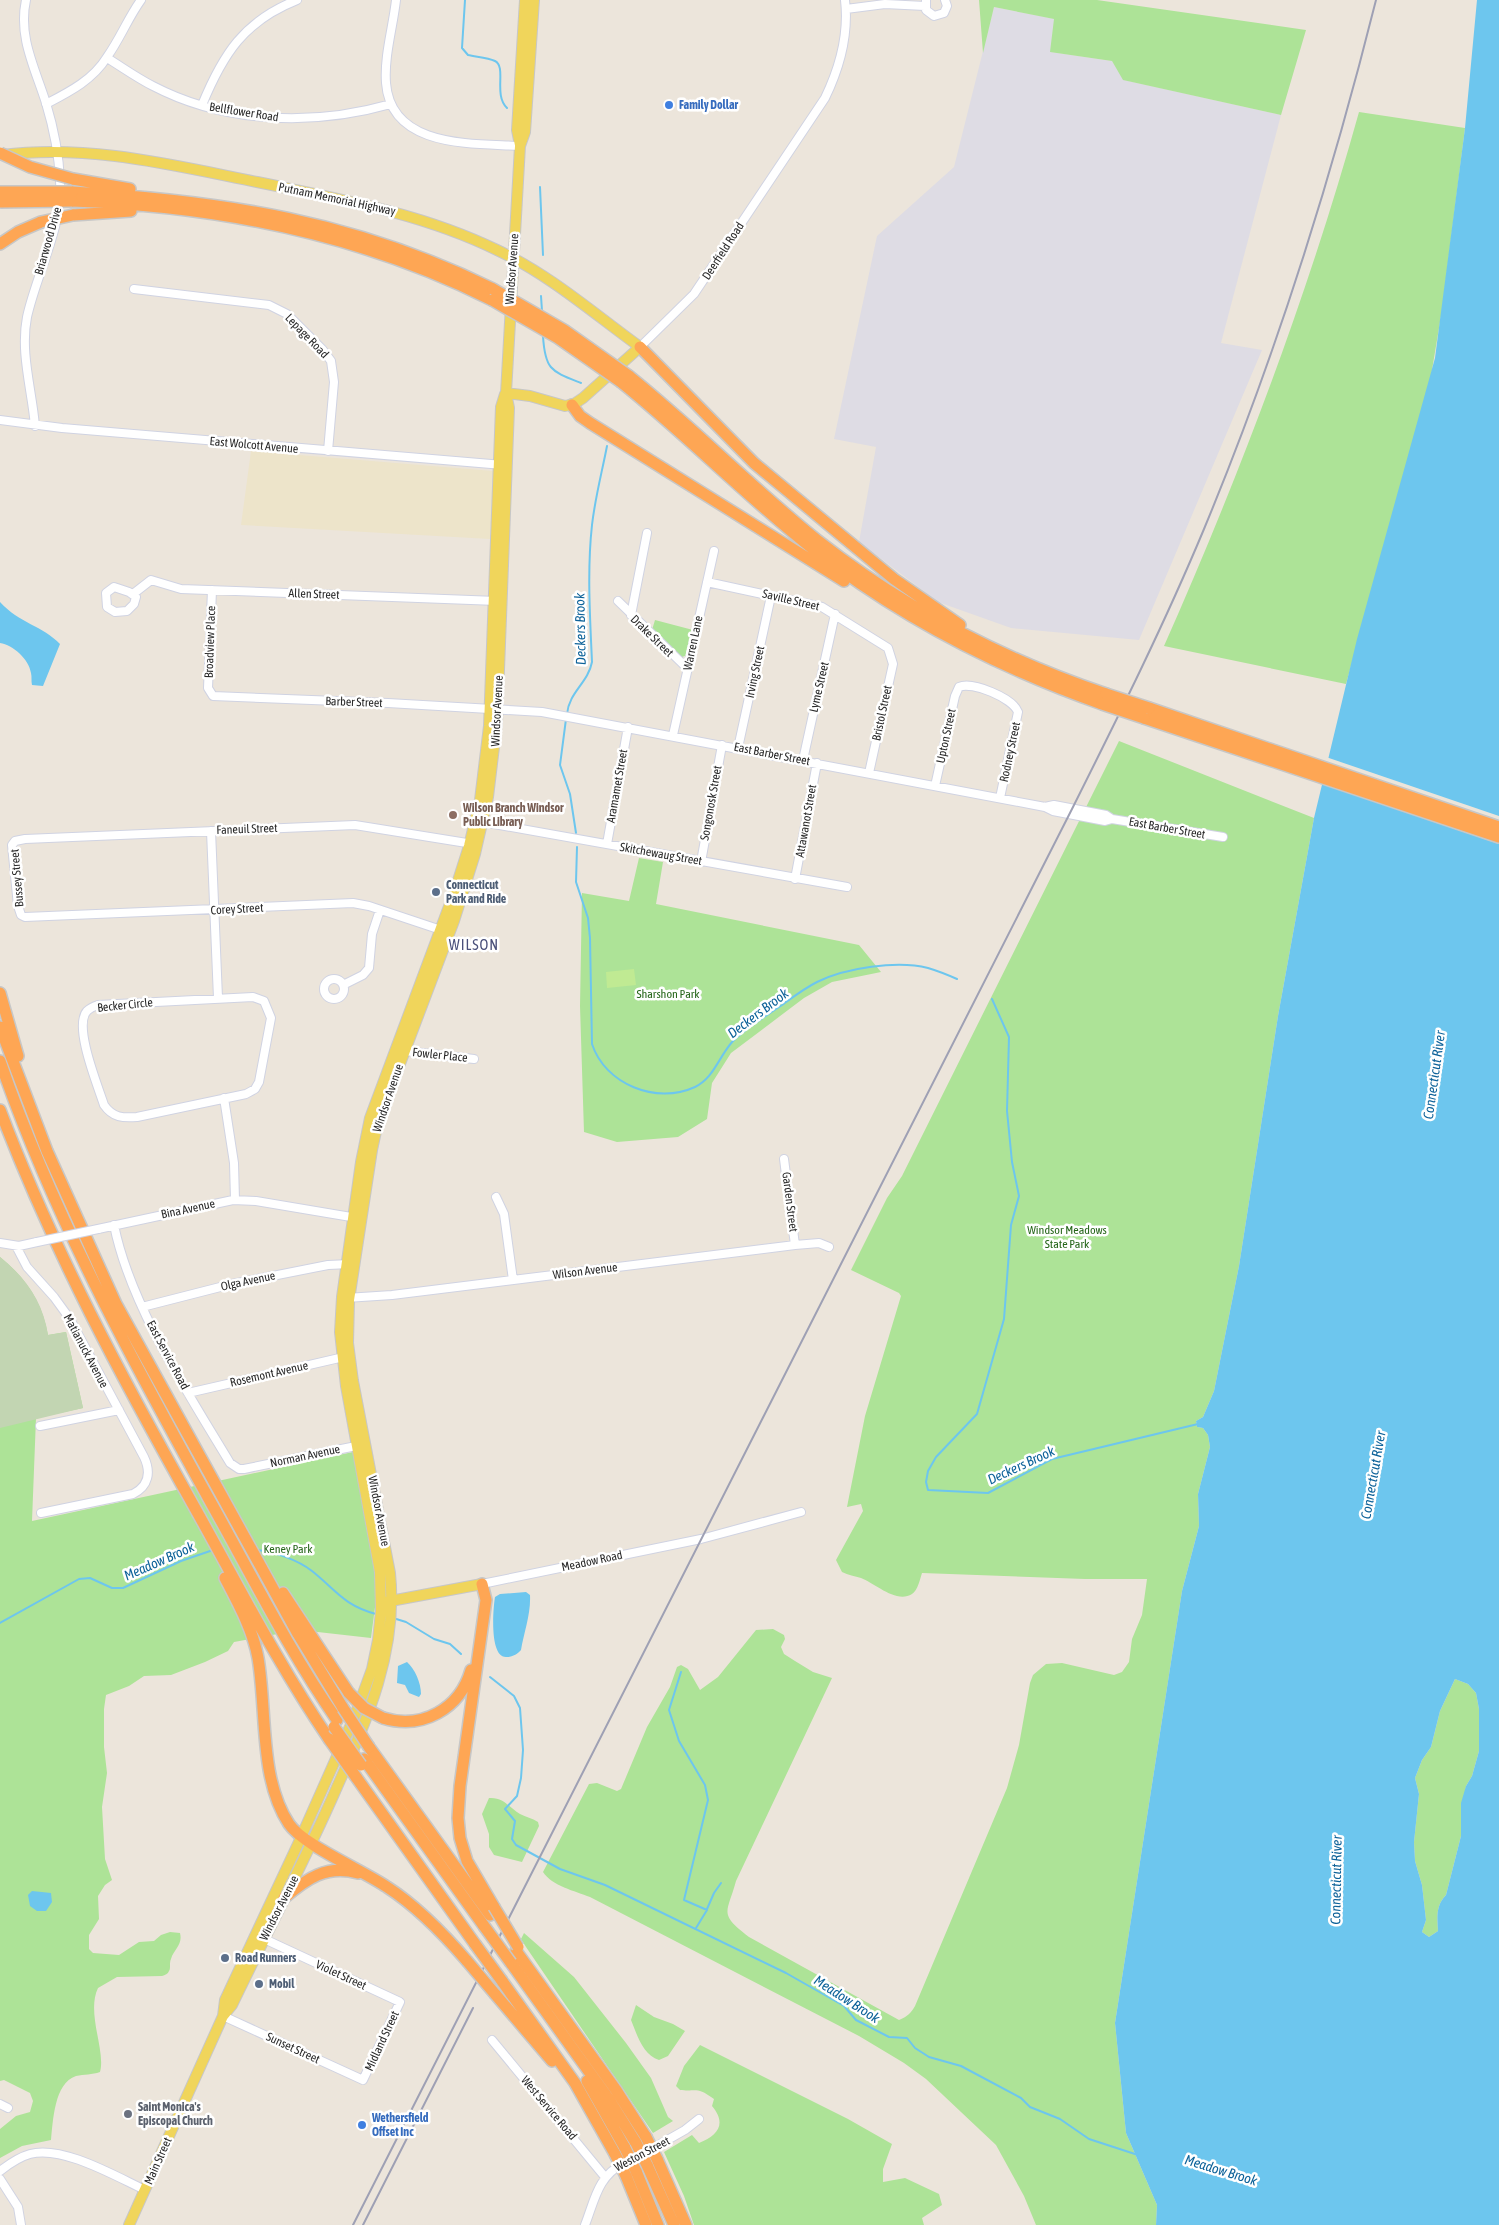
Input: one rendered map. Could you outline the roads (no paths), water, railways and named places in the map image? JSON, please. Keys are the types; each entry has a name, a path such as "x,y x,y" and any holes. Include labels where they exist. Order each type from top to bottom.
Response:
{"highway":[{"path":"0,154 41,171 222,210 368,249 493,294 558,338 625,379 832,551 921,611 1001,653 1104,699"},
{"path":"0,192 72,197 151,206 222,210"},
{"path":"0,202 72,197"},
{"path":"0,244 18,232 41,222 73,215 128,211 222,210"},
{"path":"640,348 731,442 768,475 903,586 1001,653"},
{"path":"625,379 812,548 862,586 917,620 999,663 1280,757 1499,827"},
{"path":"572,405 580,416 590,423 881,605 917,620"},
{"path":"1280,757 1499,837"},
{"path":"0,993 18,1058 27,1102"},
{"path":"0,1027 27,1102 63,1189 116,1304 253,1554 349,1693 364,1708 383,1718 406,1722 425,1719 444,1710 458,1696 471,1669 482,1584"},
{"path":"0,1061 34,1150 88,1272 141,1376 248,1575 336,1723 363,1762 509,1966 611,2103 641,2140"},
{"path":"0,1079 33,1162 93,1295 128,1365 217,1519"},
{"path":"0,1110 39,1206 90,1315 218,1550 256,1650 269,1762 276,1799 289,1824 301,1837 378,1881 417,1909 467,1961 546,2055 575,2084"},
{"path":"227,1573 329,1739 502,1980 620,2151"},
{"path":"270,1578 304,1646 343,1708 492,1911 527,1966 613,2086 686,2225"},
{"path":"482,1584 486,1600 460,1786 458,1818 460,1838 467,1860 492,1911"},
{"path":"279,1896 309,1878 328,1871 349,1871 378,1881"},
{"path":"509,1966 588,2082 631,2174 658,2225"},
{"path":"652,2162 674,2225"},
{"path":"631,2174 646,2225"}],"main road":[{"name":"Windsor Avenue","path":"388,1082 405,1051 473,844 479,822 486,756 494,710 503,465 501,408 506,393 520,146 525,132 525,0"},
{"name":"Windsor Avenue","path":"524,92 534,0"},
{"name":"Putnam Memorial Highway","path":"0,154 56,151 124,156 377,207 438,225 513,258 574,296 640,348"},
{"name":"Deerfield Road","path":"572,405 583,398 640,348"},
{"path":"506,393 530,396 562,405 572,405"},
{"name":"Windsor Avenue","path":"279,1896 312,1844 372,1706 383,1668 390,1573 378,1529 351,1395 346,1356 346,1298 357,1218 388,1082 445,931"},
{"name":"Meadow Road","path":"386,1612 482,1584"},
{"name":"Windsor Avenue","path":"223,2016 225,2000 251,1955 279,1896 301,1837 367,1683 386,1612"},
{"name":"Main Street","path":"130,2225 223,2016"}],"street":[{"name":"Briarwood Drive","path":"26,0 23,22 25,38 46,104 60,181 59,203 26,328 26,356 35,426"},
{"path":"46,104 74,90 89,79 107,58 141,0"},
{"path":"202,105 215,73 228,51 244,33 264,16 297,0"},
{"path":"396,0 386,85 391,104 411,127 440,141 520,146"},
{"name":"Deerfield Road","path":"640,348 694,294 825,98 838,69 842,51 846,9 845,0"},
{"path":"846,9 884,4 926,3 931,15 938,16 946,10 945,0"},
{"name":"Bellflower Road","path":"107,58 153,86 202,105 257,116 295,119 365,111 391,104"},
{"name":"Lepage Road","path":"134,289 269,305 287,314 322,348 333,368 328,451"},
{"name":"East Wolcott Avenue","path":"0,420 35,426 503,465"},
{"path":"631,615 646,533"},
{"name":"Warren Lane","path":"673,736 714,551"},
{"name":"Allen Street","path":"133,594 151,580 176,588 498,601"},
{"name":"Saville Street","path":"707,582 822,607 885,645 892,653"},
{"name":"Broadview Place","path":"210,694 208,688 212,590"},
{"name":"Irving Street","path":"738,748 771,596"},
{"name":"Drake Street","path":"618,601 688,670"},
{"name":"Lyme Street","path":"803,760 835,614"},
{"name":"Bristol Street","path":"869,773 893,664 892,653"},
{"name":"Rodney Street","path":"959,688 972,685 1005,699 1016,706 1018,718 1000,798"},
{"name":"Upton Street","path":"935,786 955,696 959,688"},
{"name":"Barber Street","path":"210,694 222,697 396,703 494,710"},
{"name":"East Barber Street","path":"494,710 534,711 568,716 1000,798 1106,821 1112,819 1223,837"},
{"name":"Aramamet Street","path":"606,844 628,727"},
{"name":"Songonosk Street","path":"701,862 722,745"},
{"name":"Attawanot Street","path":"795,879 816,763"},
{"name":"Skitchewaug Street","path":"479,822 847,887"},
{"name":"Faneuil Street","path":"16,842 25,839 356,825 473,844"},
{"path":"210,831 218,998"},
{"name":"Bussey Street","path":"16,842 12,851 18,906 21,915"},
{"name":"Corey Street","path":"21,915 30,918 353,903 445,931"},
{"path":"343,985 363,975 369,968 372,934 380,910"},
{"name":"Becker Circle","path":"253,997 264,1001 271,1018 259,1082 255,1088 246,1094 224,1098 137,1117 122,1118 109,1112 104,1105 82,1027 88,1010 98,1005 218,998 253,997"},
{"name":"Fowler Place","path":"405,1051 474,1059"},
{"path":"224,1098 234,1163 235,1200"},
{"name":"Garden Street","path":"784,1159 795,1245"},
{"path":"496,1197 504,1214 513,1280"},
{"name":"Bina Avenue","path":"16,1246 235,1200 357,1218"},
{"name":"East Service Road","path":"114,1225 125,1267 142,1307 188,1393 230,1463 238,1469 244,1468"},
{"path":"0,1243 16,1246"},
{"name":"Wilson Avenue","path":"346,1298 513,1280 795,1245 819,1244 829,1247"},
{"name":"Matianuck Avenue","path":"16,1246 25,1264 70,1319 147,1462 148,1478 143,1487 133,1494 41,1513"},
{"name":"Olga Avenue","path":"142,1307 232,1284 350,1264"},
{"name":"Rosemont Avenue","path":"188,1393 346,1356"},
{"path":"40,1426 119,1410"},
{"name":"Norman Avenue","path":"244,1468 361,1445"},
{"name":"Meadow Road","path":"482,1584 706,1538 802,1512"},
{"name":"Violet Street","path":"259,1937 400,2002"},
{"name":"Midland Street","path":"363,2080 400,2002"},
{"name":"Sunset Street","path":"223,2016 363,2080"},
{"name":"West Service Road","path":"492,2040 605,2177"},
{"path":"0,2104 8,2108"},
{"name":"Weston Street","path":"585,2225 605,2177 614,2168 685,2130 699,2119"},
{"path":"0,2171 29,2154 56,2153 71,2156 145,2190"},
{"path":"0,2178 18,2207 21,2225"}],"water":[{"name":"Connecticut River","path":"1477,0 1499,0 1499,2225 1156,2225 1157,2205 1126,2133 1115,2023 1182,1591 1199,1526 1198,1494 1210,1447 1208,1435 1203,1428 1197,1427 1196,1421 1203,1417 1214,1391 1239,1266 1278,1016 1314,818 1357,639 1435,358 1465,128","holes":["1455,1679 1468,1684 1476,1693 1479,1709 1479,1751 1472,1776 1466,1786 1461,1803 1461,1836 1446,1895 1439,1907 1437,1916 1438,1931 1429,1937 1422,1932 1426,1920 1422,1885 1415,1861 1414,1842 1419,1794 1415,1778 1422,1760 1431,1747 1440,1711"]},
{"path":"0,602 15,615 46,633 60,644 43,686 32,685 30,668 24,658 15,650 0,643"},
{"path":"526,1592 530,1595 529,1609 521,1650 517,1654 507,1657 501,1655 497,1650 493,1632 495,1597 500,1594"},
{"path":"407,1662 413,1668 419,1681 421,1694 419,1697 409,1693 405,1685 397,1683 398,1666"},
{"path":"32,1891 51,1893 52,1902 46,1911 37,1911 30,1906 28,1895"}],"waterway":[{"name":"Deckers Brook","path":"465,0 462,48 468,55 489,59 498,64 500,69 501,96 507,108"},
{"name":"Deckers Brook","path":"540,187 543,255"},
{"name":"Deckers Brook","path":"541,296 542,311"},
{"name":"Deckers Brook","path":"543,336 546,356 552,368 556,372 581,383"},
{"name":"Deckers Brook","path":"567,714 568,706 587,676 592,662 589,594 590,542 595,505 607,446"},
{"name":"Deckers Brook","path":"566,719 560,765 570,794 576,833"},
{"name":"Deckers Brook","path":"577,847 576,882 588,918 590,938 592,1044 608,1070 620,1080 634,1087 664,1094 680,1092 695,1087 707,1078 728,1047 744,1031 804,990 829,977 856,969 902,965 928,968 957,979"},
{"name":"Deckers Brook","path":"992,999 1009,1037 1007,1111 1012,1162 1019,1196 1011,1225 1004,1319 977,1414 936,1457 928,1471 926,1482 928,1490 988,1493 1052,1459 1198,1424"},
{"name":"Meadow Brook","path":"0,1623 79,1579 90,1578 112,1588 123,1588 181,1561 213,1550"},
{"name":"Meadow Brook","path":"257,1550 279,1555 300,1563 355,1606 376,1614"},
{"name":"Meadow Brook","path":"393,1618 406,1622 434,1639 450,1644 461,1654"},
{"path":"681,1672 669,1710 679,1741 705,1785 708,1800 684,1900 707,1910 696,1928"},
{"name":"Meadow Brook","path":"490,1677 514,1696 520,1708 523,1750 521,1778 517,1796 505,1809 515,1821 512,1839 516,1845 560,1869 605,1885 786,1973 844,2006 856,2020 889,2037 907,2038 915,2048 929,2057 961,2066 1021,2098 1030,2107 1060,2119 1089,2139 1138,2155"},
{"path":"707,1909 721,1883"}],"railway":[{"path":"353,2225 1072,809 1157,636 1189,565 1230,465 1278,334 1321,201 1376,0"},
{"path":"363,2225 473,2008"}],"place":[{"name":"Family Dollar","path":"669,105"},
{"name":"Wilson Branch Windsor Public Library","path":"453,815"},
{"name":"Connecticut Park and Ride","path":"436,892"},
{"name":"Road Runners","path":"225,1958"},
{"name":"Mobil","path":"259,1984"},
{"name":"Saint Monica's Episcopal Church","path":"128,2114"},
{"name":"Wethersfield Offset Inc","path":"362,2125"}],"district":[{"name":"WILSON","path":"474,944"}],"park label":[{"name":"Sharshon Park","path":"668,994"},
{"name":"Windsor Meadows State Park","path":"1067,1237"},
{"name":"Keney Park","path":"288,1549"}]}
